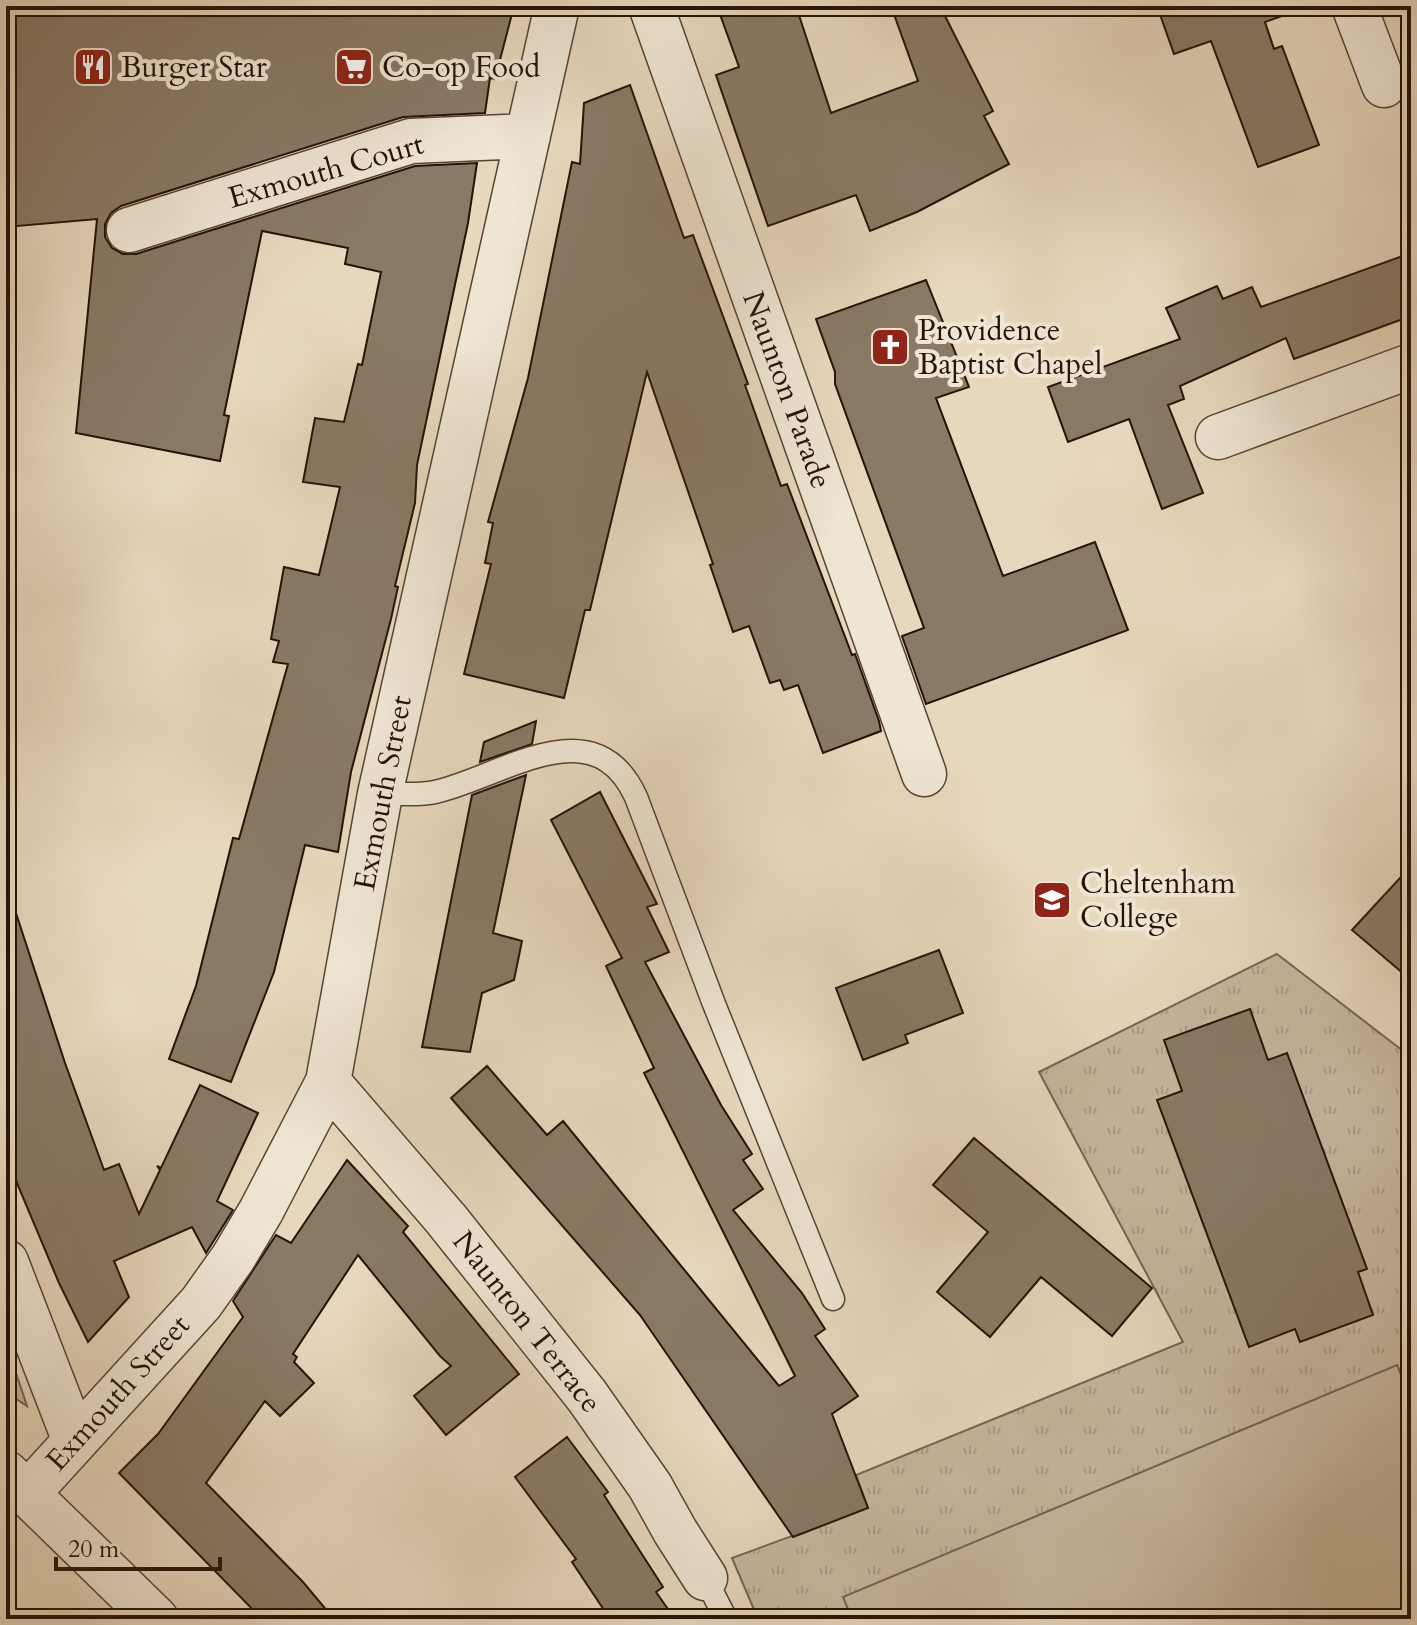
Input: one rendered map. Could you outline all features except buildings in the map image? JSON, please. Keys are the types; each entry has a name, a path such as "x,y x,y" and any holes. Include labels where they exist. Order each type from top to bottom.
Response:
{"street":[{"name":"Exmouth Street","path":"17,1483 75,1441 201,1303 261,1211 328,1082 380,794 557,6"},
{"name":"Naunton Parade","path":"651,6 924,774"},
{"path":"1354,6 1384,85"},
{"name":"Exmouth Court","path":"129,230 411,141 528,136"},
{"path":"1218,437 1411,366"},
{"name":"Naunton Terrace","path":"328,1082 466,1243 587,1396 650,1486 705,1578"},
{"path":"6,1262 75,1441"},
{"path":"17,1483 156,1619"}],"lane":[{"path":"380,794 434,792 557,751 589,752 618,768 629,781 636,797 720,1019 833,1299"},
{"path":"705,1578 726,1619"}],"green space":[{"path":"1277,954 1407,1054 1411,1050 1411,1619 758,1619 732,1558 868,1508 856,1475 1183,1342 1039,1072"},
{"path":"6,1343 27,1406 6,1392"},
{"path":"1397,1365 1411,1398 1411,1619 852,1619 843,1597"}],"place":[{"name":"Burger Star","path":"93,67"},
{"name":"Co-op Food","path":"354,67"},
{"name":"Providence Baptist Chapel","path":"890,347"},
{"name":"Cheltenham College","path":"1052,900"}]}
